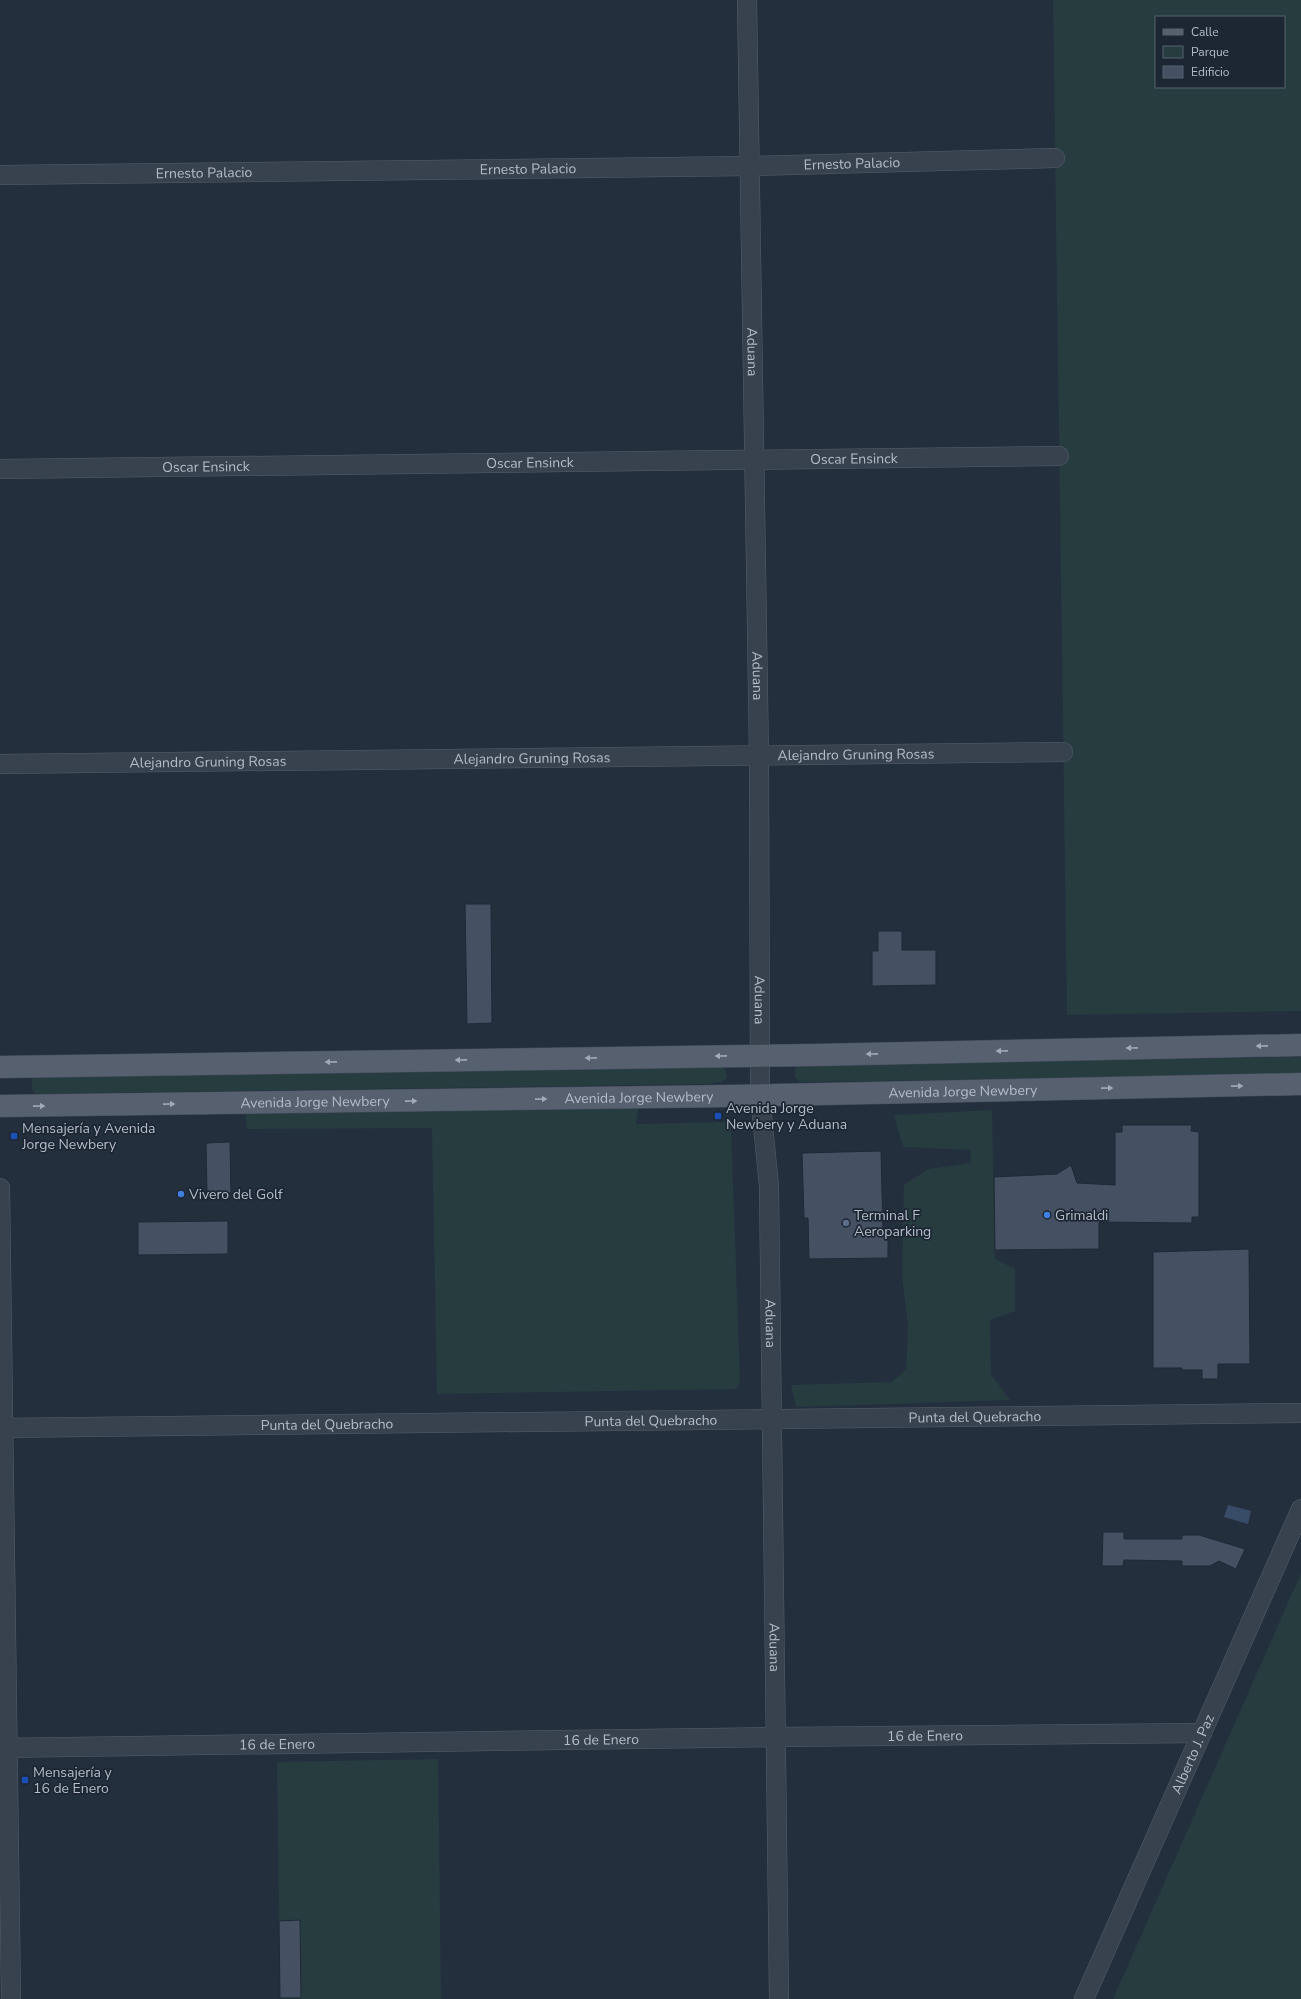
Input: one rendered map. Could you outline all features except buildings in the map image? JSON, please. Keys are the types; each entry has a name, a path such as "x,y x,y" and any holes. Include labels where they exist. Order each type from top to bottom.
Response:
{"main road":[{"path":"0,1067 1301,1045"},
{"name":"Avenida Jorge Newbery","path":"0,1106 760,1096 1301,1084"}],"street":[{"name":"Aduana","path":"747,0 759,756 760,1096 769,1186 779,1999"},
{"name":"Ernesto Palacio","path":"0,175 750,166 1055,158"},
{"name":"Oscar Ensinck","path":"0,469 1059,456"},
{"name":"Alejandro Gruning Rosas","path":"0,764 1063,752"},
{"path":"0,1188 4,1748 11,1999"},
{"name":"Punta del Quebracho","path":"2,1428 1301,1413"},
{"name":"Alberto J. Paz","path":"1084,1999 1301,1509"},
{"name":"16 de Enero","path":"4,1748 775,1737 1202,1733"}],"green space":[{"path":"1053,0 1301,0 1301,1011 1067,1015"},
{"path":"1301,1057 1301,1075 799,1082 795,1077 795,1068 802,1064"},
{"path":"722,1066 726,1071 727,1078 721,1082 706,1084 36,1094 32,1089 32,1079 39,1075"},
{"path":"639,1105 636,1124 730,1122 740,1382 736,1389 437,1394 432,1128 247,1129 245,1110"},
{"path":"992,1110 995,1259 1015,1269 1015,1311 990,1320 991,1374 1010,1400 796,1407 791,1385 891,1382 906,1370 908,1325 902,1276 904,1185 928,1169 970,1163 971,1150 903,1147 894,1115"},
{"path":"1301,1573 1301,1999 1113,1999"},
{"path":"438,1759 441,1999 280,1999 277,1762"}],"water":[{"path":"1228,1505 1251,1511 1248,1524 1224,1517"}],"place":[{"name":"Avenida Jorge Newbery y Aduana","path":"718,1116"},
{"name":"Mensajería y Avenida Jorge Newbery","path":"14,1136"},
{"name":"Vivero del Golf","path":"181,1194"},
{"name":"Grimaldi","path":"1047,1215"},
{"name":"Terminal F Aeroparking","path":"846,1223"},
{"name":"Mensajería y 16 de Enero","path":"25,1780"}]}
